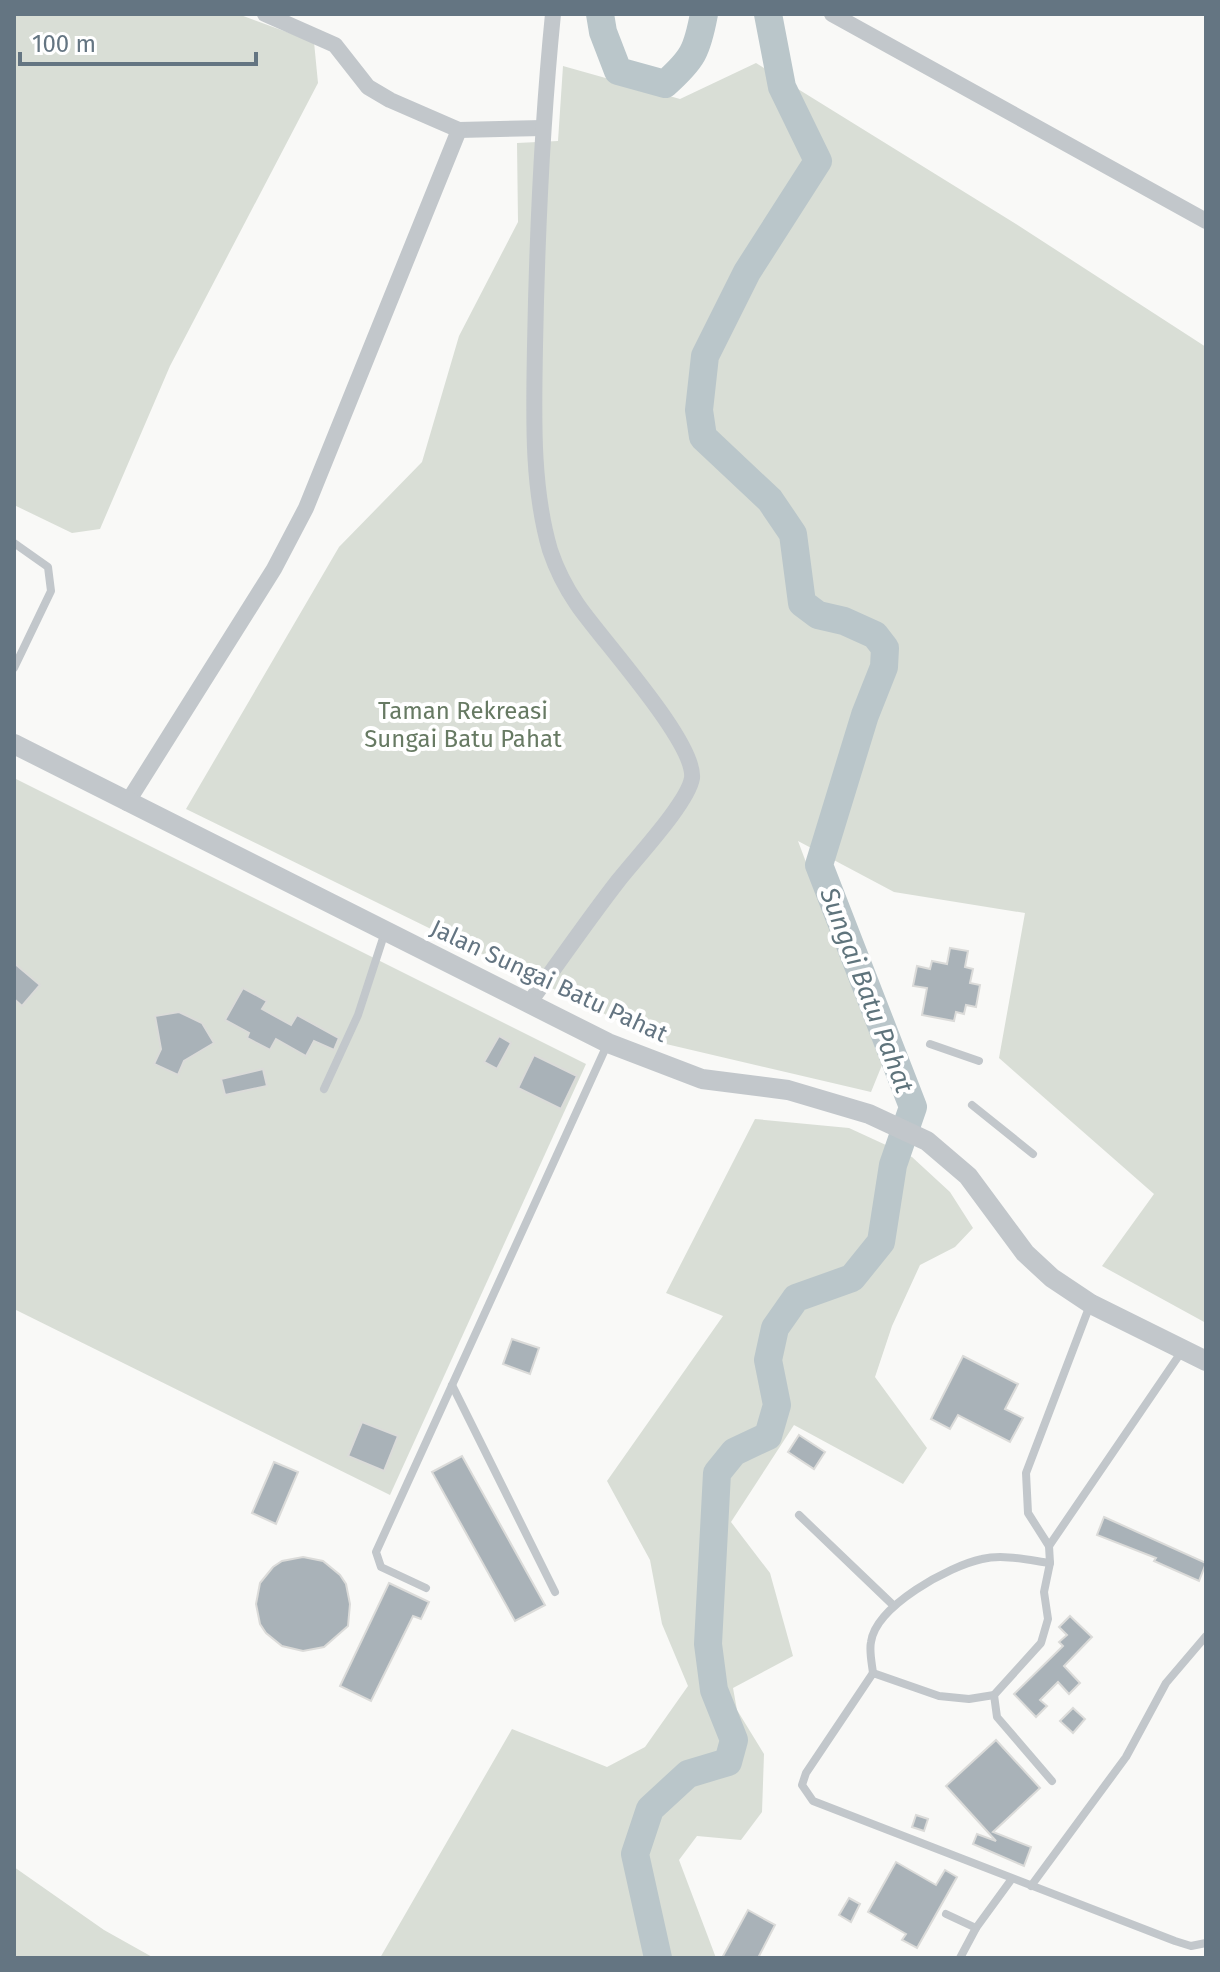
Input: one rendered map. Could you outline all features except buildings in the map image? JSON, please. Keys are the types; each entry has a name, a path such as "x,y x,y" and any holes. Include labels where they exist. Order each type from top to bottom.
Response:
{"street":[{"path":"265,14 335,45 368,87 459,130 543,128"},
{"path":"529,1003 682,798 691,782 692,773 675,732 577,605 549,547 535,443 536,273 543,128 553,14"},
{"path":"832,14 1206,221"},
{"path":"127,803 274,569 306,508 459,130"},
{"name":"Jalan Sungai Batu Pahat","path":"14,744 608,1043 702,1079 788,1090 869,1114 927,1141 968,1176 1025,1253 1052,1278 1091,1304 1206,1361"}],"lane":[{"path":"14,543 48,567 51,591 14,668"},
{"path":"324,1089 358,1015 385,931"},
{"path":"426,1588 381,1567 376,1552 608,1043"},
{"path":"930,1044 979,1061"},
{"path":"972,1105 1033,1154"},
{"path":"873,1673 939,1696 969,1699 994,1695 1041,1643 1048,1619 1044,1592 1050,1563 1049,1546 1028,1513 1026,1473 1091,1304"},
{"path":"1049,1546 1183,1349"},
{"path":"452,1385 555,1592"},
{"path":"799,1515 893,1605"},
{"path":"1050,1563 1004,1557 983,1558 961,1566 893,1605 871,1641 873,1673 806,1773 802,1785 813,1801 1011,1880 1175,1941 1191,1946 1206,1943"},
{"path":"1031,1886 1126,1757 1166,1683 1206,1636"},
{"path":"994,1695 997,1717 1052,1781"},
{"path":"960,1958 976,1928 1011,1880"},
{"path":"946,1914 976,1928"}],"green space":[{"path":"14,14 238,14 314,42 318,83 170,366 100,529 72,533 14,505"},
{"name":"Taman Rekreasi Sungai Batu Pahat","path":"756,63 1016,224 1206,347 1206,1323 1102,1266 1154,1194 999,1058 1025,913 894,892 798,841 882,1065 871,1092 666,1044 186,809 339,547 422,462 459,336 518,222 517,143 558,141 563,66 680,99"},
{"path":"14,778 586,1064 390,1495 14,1309"},
{"path":"755,1119 849,1128 912,1157 950,1192 973,1228 955,1247 920,1265 892,1326 875,1377 927,1448 903,1484 794,1425 731,1522 770,1573 793,1656 733,1688 737,1710 764,1754 762,1812 741,1840 697,1836 679,1860 716,1958 380,1958 512,1729 607,1767 645,1747 688,1686 662,1624 650,1560 607,1481 723,1316 666,1293"},
{"path":"14,1867 104,1930 154,1958 14,1958"}],"waterway":[{"name":"Sungai Batu Pahat","path":"600,14 603,32 618,71 665,84 692,54 704,14"},
{"name":"Sungai Batu Pahat","path":"658,1958 635,1854 650,1809 688,1774 728,1762 734,1740 714,1690 708,1644 717,1473 734,1452 768,1436 777,1405 768,1360 775,1328 796,1298 852,1278 881,1242 893,1165 913,1107 819,865 865,715 884,667 885,648 875,635 844,621 818,615 802,603 793,534 770,500 703,437 699,410 705,356 747,272 818,161 782,87 768,14"}]}
